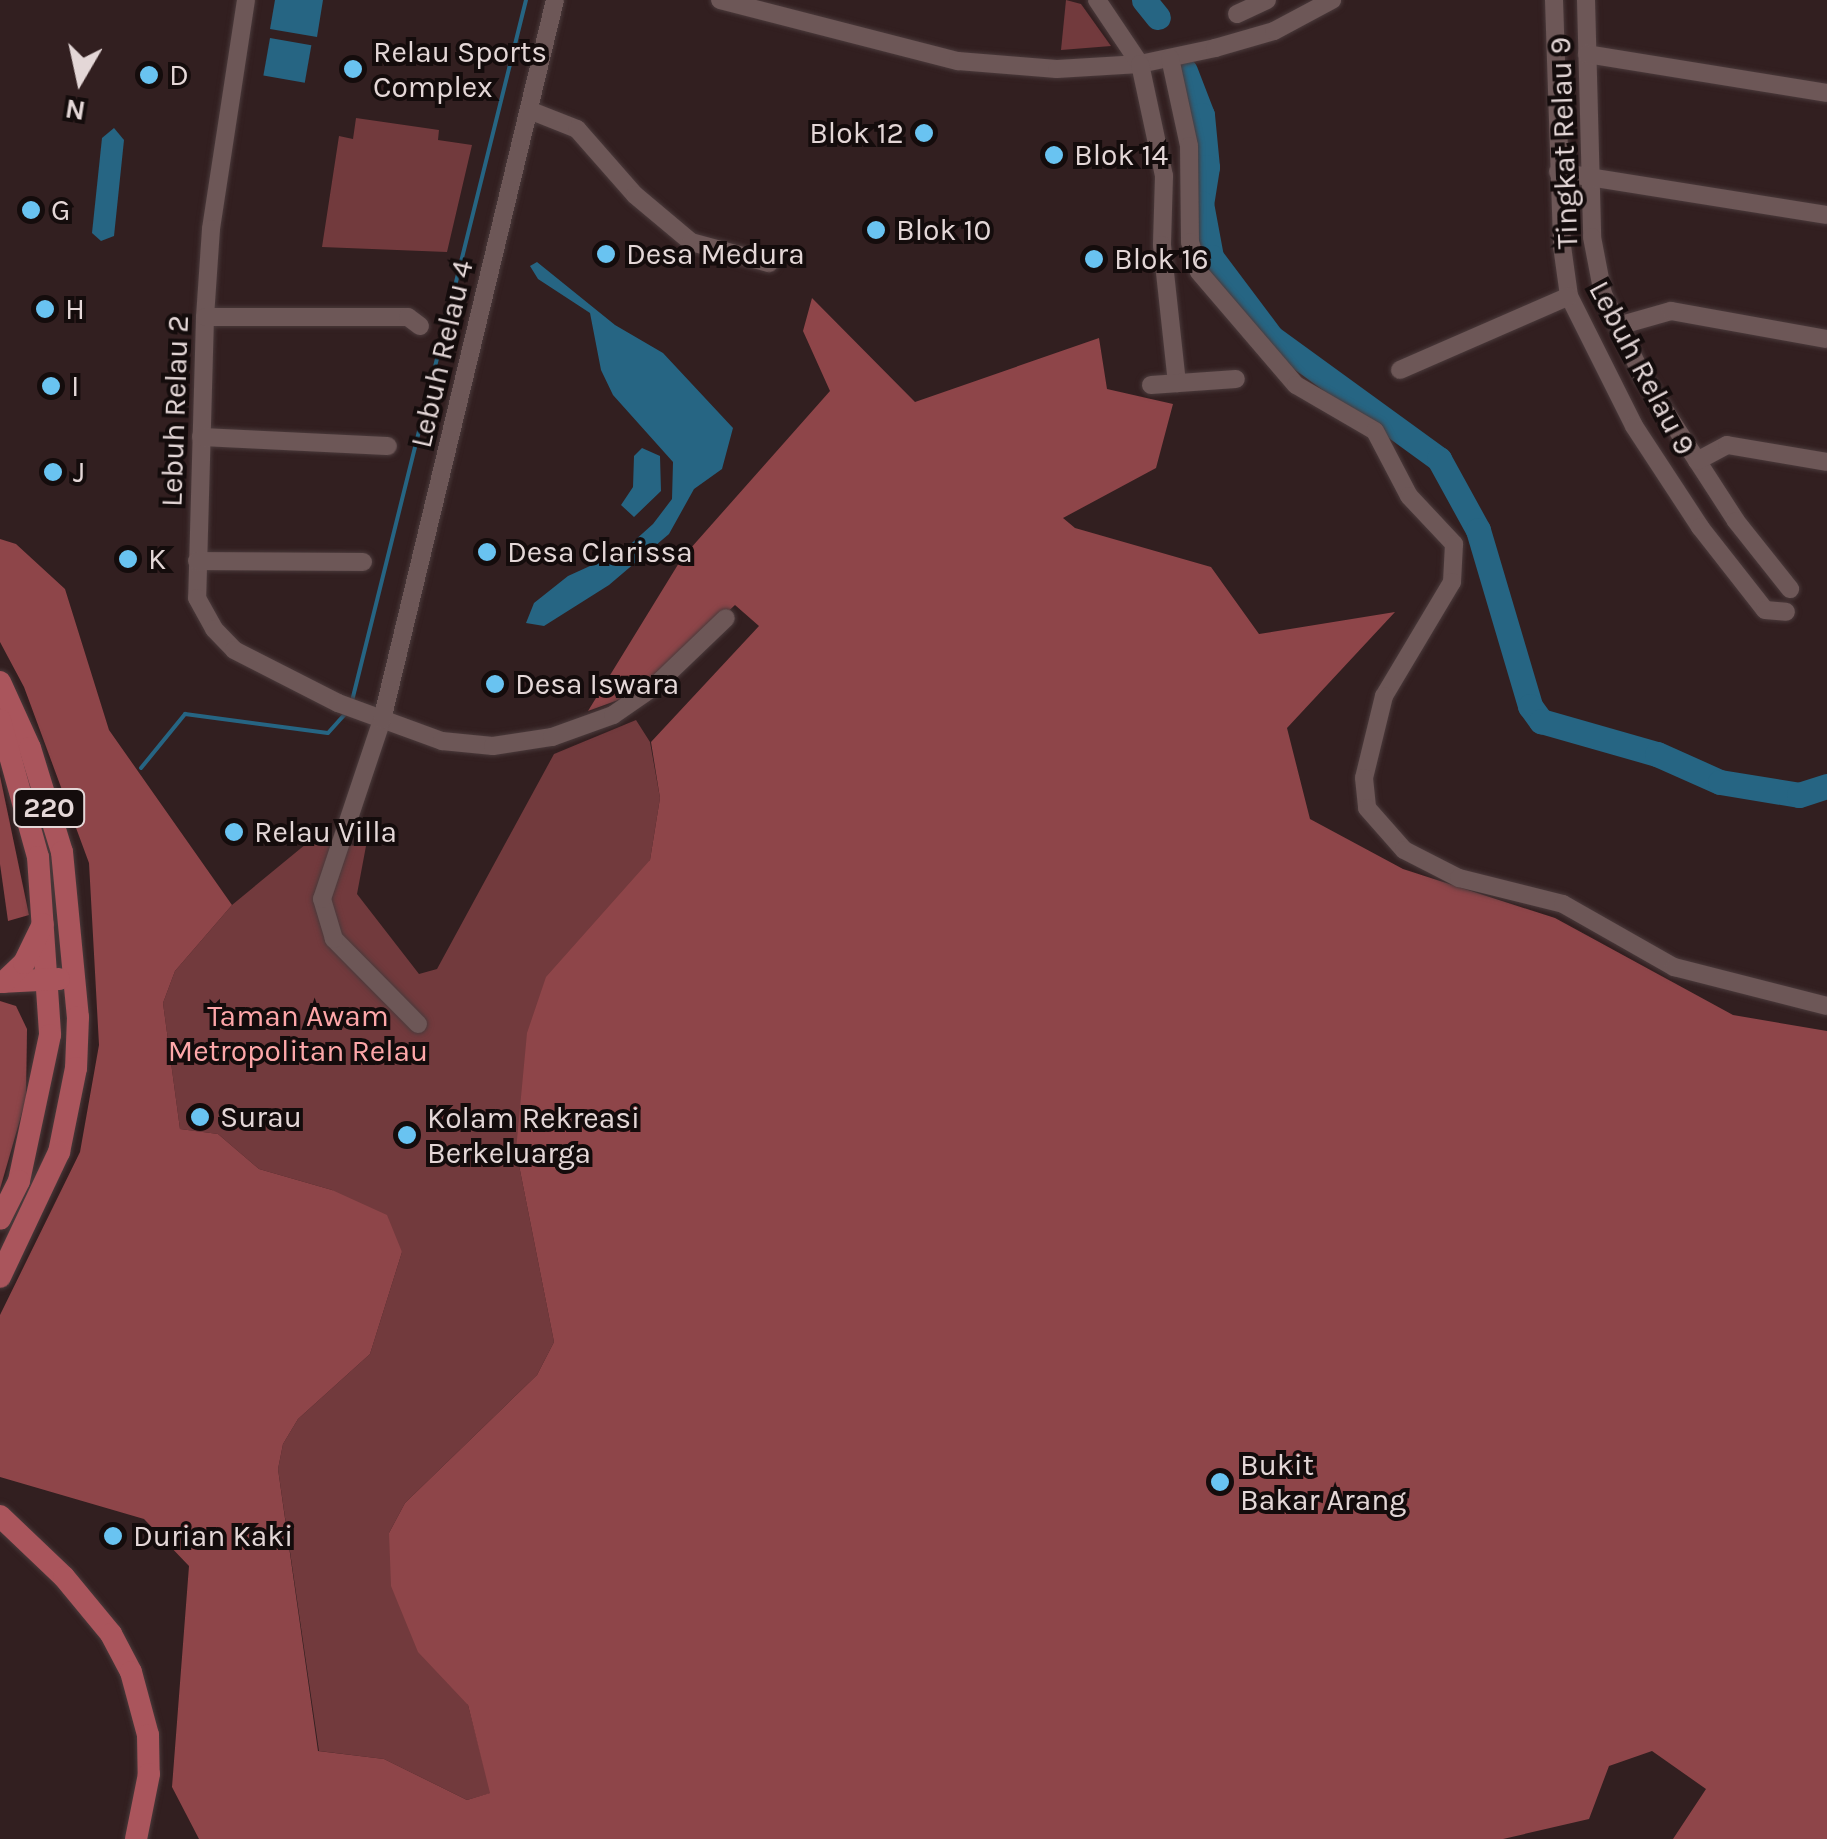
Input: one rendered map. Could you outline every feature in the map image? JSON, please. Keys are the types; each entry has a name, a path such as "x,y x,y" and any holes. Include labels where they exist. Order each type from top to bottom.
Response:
{"main road":[{"name":"220","path":"0,682 30,748 62,852 78,1018 76,1068 58,1152 0,1277"},
{"name":"220","path":"0,720 38,857 50,1035 19,1180 0,1219"},
{"path":"2,982 24,963 45,919"},
{"path":"48,976 72,940"},
{"path":"2,982 48,976 67,988 78,1018"},
{"path":"2,982 33,1000 50,1035"},
{"path":"0,1516 64,1577 111,1634 131,1672 148,1754 136,1839"}],"street":[{"name":"Lebuh Relau 2","path":"246,0 211,230 197,561 197,598 234,650 345,706 382,720 442,740 494,746 584,728 656,686 726,618"},
{"name":"Lebuh Relau 4","path":"418,1024 334,939 322,898 382,720 555,0"},
{"path":"720,0 958,60 1057,69 1140,64 1170,58 1274,31 1332,0"},
{"path":"1097,0 1140,64 1164,176 1162,246 1177,383"},
{"path":"1236,14 1265,0 1274,31"},
{"name":"Lebuh Relau 9","path":"1554,0 1558,172 1570,296 1634,426 1765,610 1786,612"},
{"name":"Tingkat Relau 9","path":"1586,0 1592,237 1603,294 1697,461 1790,588"},
{"path":"1588,54 1827,93"},
{"path":"1170,58 1189,146 1190,242 1199,272 1296,386 1375,431 1409,496 1454,544 1452,582 1384,696 1364,778 1367,808 1404,850 1460,878 1563,904 1674,967 1827,1006"},
{"path":"529,110 577,129 635,195 690,242 769,264"},
{"path":"1558,172 1827,215"},
{"path":"1400,370 1570,296"},
{"path":"1618,326 1671,311 1827,339"},
{"path":"205,317 408,318 420,326"},
{"path":"1151,385 1236,378"},
{"path":"200,437 388,446"},
{"path":"1697,461 1727,445 1827,462"},
{"path":"197,561 363,562"}],"green space":[{"path":"1066,0 1081,4 1111,46 1061,50"},
{"path":"356,118 439,130 438,140 472,145 447,252 322,247 339,136 353,139"},
{"name":"Taman Awam Metropolitan Relau","path":"636,720 650,742 660,798 650,860 516,1150 554,1342 537,1375 405,1503 389,1533 468,1705 491,1793 467,1800 384,1759 319,1751 278,1469 283,1444 298,1419 370,1354 402,1252 332,1190 259,1169 218,1134 180,1129 163,1003 175,971 232,905 306,844 366,846 357,894 419,974 437,969 554,754"}],"shaded area":[{"path":"812,298 915,402 1099,338 1107,389 1173,404 1156,468 1063,518 1075,528 1211,567 1259,634 1395,612 1287,728 1310,819 1403,869 1555,918 1733,1015 1827,1031 1827,1839 1673,1839 1706,1789 1652,1751 1609,1766 1589,1819 1503,1839 199,1839 172,1787 189,1566 144,1519 0,1477 0,1315 80,1152 99,1045 89,863 24,687 0,642 0,539 16,544 65,589 109,730 232,905 175,971 163,1003 180,1129 218,1134 259,1169 332,1190 387,1215 402,1252 370,1354 298,1419 283,1444 278,1469 318,1751 384,1759 467,1800 490,1793 468,1705 418,1652 391,1586 389,1533 405,1503 537,1375 554,1342 516,1150 527,1033 546,977 650,860 660,798 651,742 759,626 735,605 643,691 588,711 682,558 830,391 803,331"},
{"path":"0,776 29,915 8,921 0,864"},
{"path":"0,1001 16,1006 27,1029 26,1099 0,1189"}],"water":[{"path":"275,0 323,0 317,37 270,29"},
{"path":"270,38 311,45 305,83 263,75"},
{"path":"114,128 124,140 114,236 101,241 92,233 102,138"},
{"path":"537,262 615,325 663,353 733,428 722,469 694,489 669,534 609,585 544,626 526,623 534,603 568,576 623,551 653,524 672,499 673,462 613,395 601,370 590,313 538,279 530,266"},
{"path":"642,448 660,456 661,491 634,517 621,505 633,487 634,456"}],"waterway":[{"path":"352,701 526,0"},
{"path":"1144,0 1158,17"},
{"path":"1185,71 1202,115 1207,167 1201,203 1211,257 1271,337 1439,459 1478,530 1530,706 1541,721 1657,754 1720,782 1799,795 1827,786"},
{"path":"141,768 185,714 328,733 345,714"}],"place":[{"name":"Relau Sports Complex","path":"353,69"},
{"name":"D","path":"149,75"},
{"name":"Blok 12","path":"924,133"},
{"name":"Blok 14","path":"1054,155"},
{"name":"G","path":"31,210"},
{"name":"Blok 10","path":"876,230"},
{"name":"Desa Medura","path":"606,254"},
{"name":"Blok 16","path":"1094,259"},
{"name":"H","path":"45,309"},
{"name":"I","path":"51,386"},
{"name":"J","path":"53,472"},
{"name":"Desa Clarissa","path":"487,552"},
{"name":"K","path":"128,559"},
{"name":"Desa Iswara","path":"495,684"},
{"name":"Relau Villa","path":"234,832"},
{"name":"Surau","path":"200,1117"},
{"name":"Kolam Rekreasi Berkeluarga","path":"407,1135"},
{"name":"Bukit Bakar Arang","path":"1220,1482"},
{"name":"Durian Kaki","path":"113,1536"}]}
